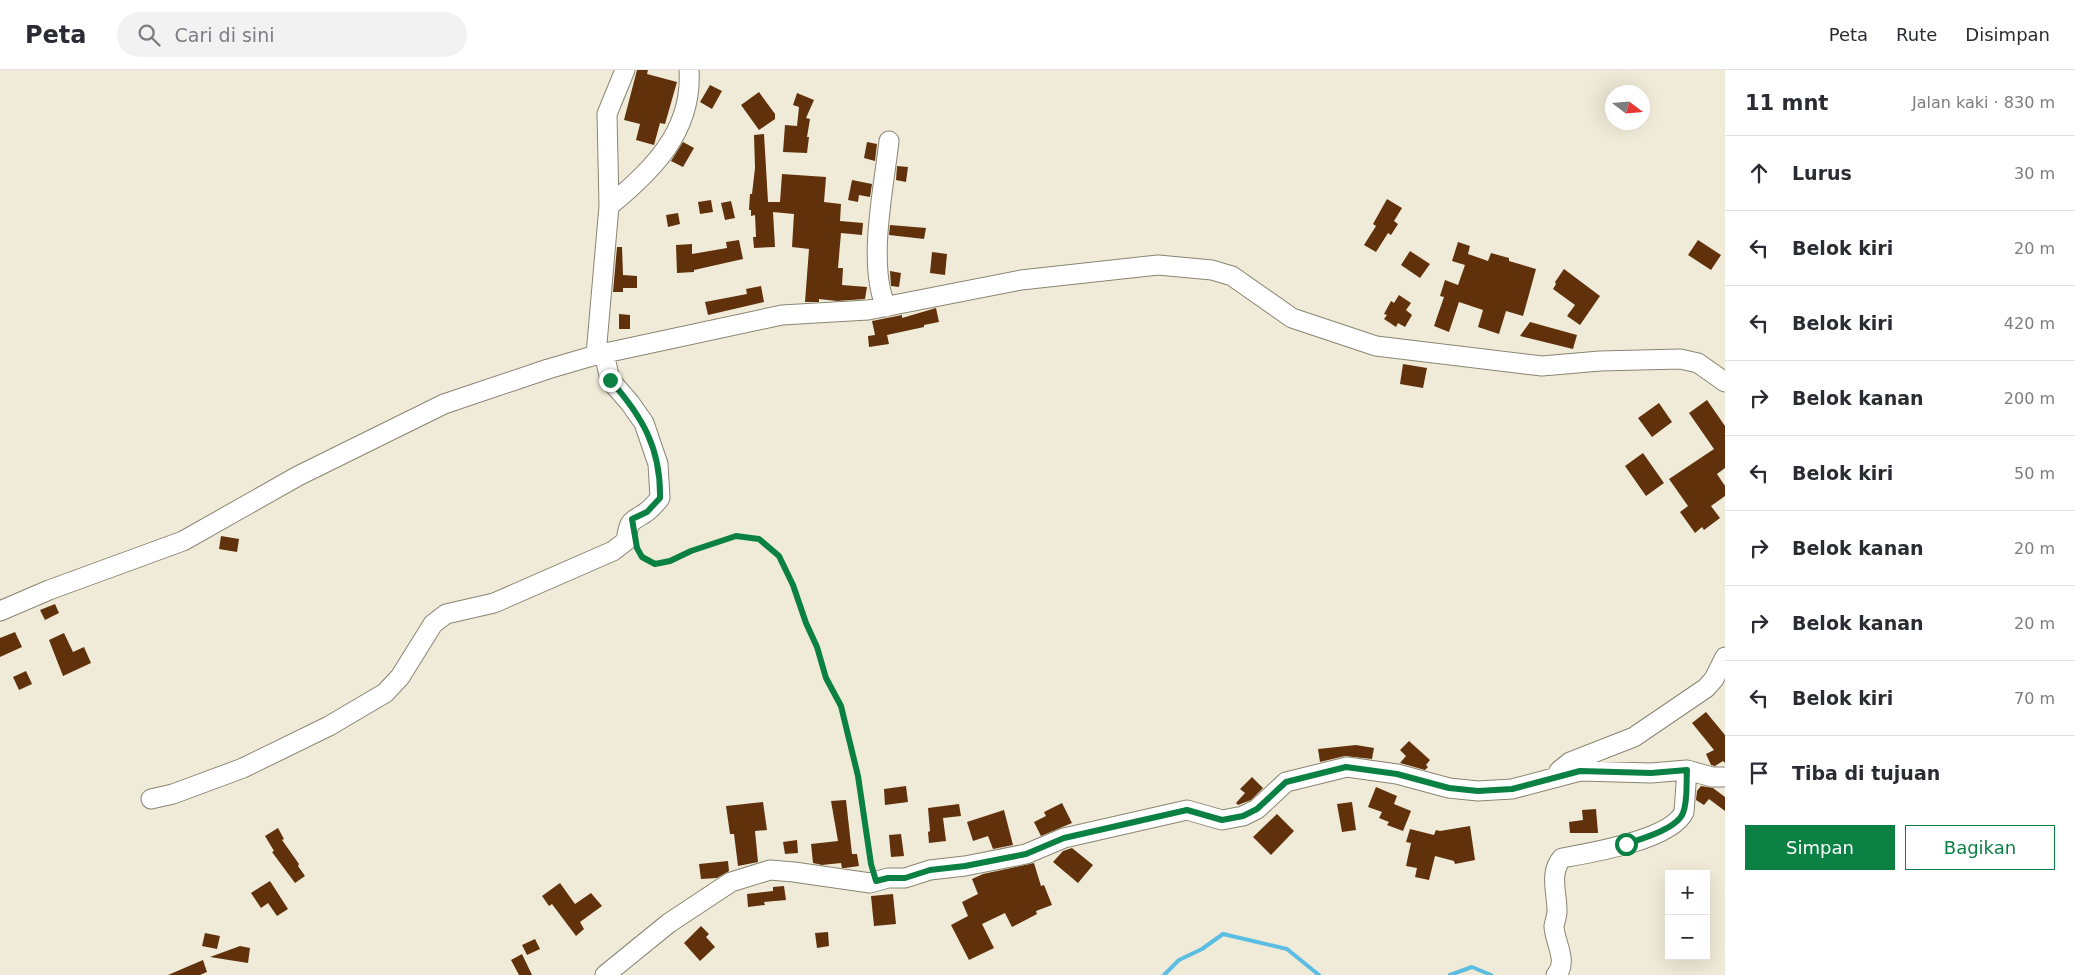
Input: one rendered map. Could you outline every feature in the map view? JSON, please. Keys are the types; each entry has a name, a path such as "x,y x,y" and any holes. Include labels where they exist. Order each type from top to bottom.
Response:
{"street":[{"path":"151,799 173,794 243,768 329,726 385,692 400,677 433,624 446,614 494,602 613,551 626,541 632,519 647,512 660,498 659,471 644,423 630,402 610,380 600,354 609,206 607,114 625,70"},
{"path":"609,206 640,180 663,155 675,134 686,107 689,70"},
{"path":"886,307 879,285 878,258 888,141"},
{"path":"0,611 50,590 183,541 213,526 298,476 444,404 548,369 600,354 782,315 868,310 1021,280 1158,265 1212,270 1232,276 1292,318 1376,346 1542,366 1600,361 1680,360 1698,363 1725,382"},
{"path":"1554,778 1570,762 1634,738 1706,688 1714,679 1725,657"},
{"path":"605,975 669,923 732,882 770,870 870,883 888,878 905,878 930,870 965,866 1026,854 1064,838 1187,810 1222,820 1243,816 1257,809 1286,782 1346,767 1397,774 1449,788 1478,791 1512,789 1580,771 1651,773 1687,770 1712,777 1725,776"},
{"path":"1556,975 1561,966 1554,926 1557,908 1554,872 1557,864 1562,858 1604,851 1665,830 1682,816 1684,812 1687,770"}],"path":[{"path":"637,548 642,557 655,564 670,561 691,551 736,536 759,539 779,556 793,585 806,623 817,647 826,678 841,706 858,776 871,864 876,881"}],"building":[{"path":"637,70 648,70 647,74 677,82 665,124 660,123 654,145 636,140 640,124 624,120"},
{"path":"710,85 722,91 712,109 700,102"},
{"path":"759,92 775,114 775,119 759,130 741,105"},
{"path":"797,93 814,100 806,118 810,119 807,153 783,152 785,125 797,126 799,107 793,105"},
{"path":"764,134 768,202 780,202 782,174 826,177 824,202 841,204 840,221 863,223 862,235 841,233 838,268 843,268 842,285 867,287 865,299 837,301 819,299 819,302 805,302 809,249 792,247 794,214 773,212 775,247 754,248 753,237 756,237 755,215 751,216 751,210 749,210 755,168 754,135"},
{"path":"683,142 694,148 683,167 671,161"},
{"path":"867,142 877,144 875,161 864,158"},
{"path":"897,166 908,167 906,182 896,180"},
{"path":"852,180 872,184 870,197 859,195 858,202 848,200"},
{"path":"1387,199 1402,208 1394,221 1398,224 1391,235 1388,233 1376,252 1364,245 1376,226 1373,224"},
{"path":"711,200 713,212 700,214 698,202"},
{"path":"731,201 735,218 725,220 721,203"},
{"path":"678,213 680,224 668,227 666,215"},
{"path":"890,225 926,228 924,239 889,235"},
{"path":"739,240 743,259 694,270 694,272 677,273 676,245 692,244 692,254 727,248 726,242"},
{"path":"1698,240 1721,255 1711,270 1688,255"},
{"path":"1458,242 1470,246 1468,254 1488,261 1491,253 1509,258 1509,261 1536,269 1523,316 1506,311 1499,334 1478,327 1483,310 1459,302 1449,332 1434,326 1444,297 1440,296 1445,280 1458,285 1465,265 1452,261"},
{"path":"617,247 622,247 623,275 637,276 637,288 623,288 623,292 613,292"},
{"path":"1410,251 1430,264 1420,278 1401,265"},
{"path":"932,252 947,254 945,275 930,273"},
{"path":"1564,269 1600,296 1580,325 1567,316 1575,305 1553,289 1556,284 1555,282"},
{"path":"890,271 901,273 899,287 891,286"},
{"path":"761,286 764,302 708,315 705,302 747,294 746,289"},
{"path":"1399,295 1411,303 1406,310 1412,315 1405,327 1398,323 1396,327 1384,319 1387,315 1384,314 1391,301 1394,303"},
{"path":"936,308 939,322 887,335 889,344 869,347 868,336 875,335 872,321 902,315 902,318"},
{"path":"619,314 630,315 630,329 619,329"},
{"path":"1530,322 1577,335 1573,349 1520,336"},
{"path":"1403,364 1427,368 1423,388 1400,384"},
{"path":"1707,400 1725,426 1725,468 1717,474 1725,486 1725,496 1711,506 1720,518 1704,530 1702,527 1695,533 1680,512 1688,506 1669,479 1714,449 1689,413"},
{"path":"1659,403 1672,422 1652,437 1638,418"},
{"path":"1643,453 1664,483 1646,496 1625,466"},
{"path":"221,536 239,539 237,552 219,549"},
{"path":"55,604 59,613 45,620 40,610"},
{"path":"15,632 22,647 0,657 0,638"},
{"path":"64,633 73,652 84,647 91,663 63,676 49,640"},
{"path":"26,671 32,684 19,690 13,677"},
{"path":"1706,712 1725,735 1725,763 1723,761 1715,766 1711,765 1706,754 1714,750 1692,723"},
{"path":"1409,741 1430,760 1425,770 1400,763 1406,756 1400,750"},
{"path":"1356,745 1374,748 1372,759 1345,756 1320,762 1318,749"},
{"path":"1252,777 1263,788 1251,800 1238,805 1236,803 1245,793 1240,789"},
{"path":"906,786 908,802 885,805 884,789"},
{"path":"1701,786 1713,788 1725,797 1725,811 1709,799 1704,805 1696,800 1697,791"},
{"path":"1376,787 1397,796 1394,804 1411,811 1403,831 1387,825 1389,822 1379,818 1382,812 1368,807"},
{"path":"846,800 852,854 857,854 859,866 842,868 841,863 822,865 813,863 811,844 838,841 831,801"},
{"path":"763,802 767,830 755,831 758,862 738,866 734,834 730,834 726,806"},
{"path":"1352,802 1356,830 1342,832 1337,804"},
{"path":"1062,803 1072,823 1041,836 1034,822 1046,816 1044,812"},
{"path":"959,804 961,816 943,818 946,841 929,843 928,808"},
{"path":"1596,809 1598,833 1570,833 1569,822 1583,820 1582,810"},
{"path":"1004,810 1013,845 993,849 988,836 973,841 967,822"},
{"path":"1277,814 1294,831 1271,855 1253,837"},
{"path":"1470,826 1475,860 1455,864 1454,861 1435,856 1429,880 1415,877 1417,868 1406,866 1411,843 1406,842 1410,829 1434,835 1436,830"},
{"path":"278,828 284,839 282,840 305,876 295,883 272,852 274,851 265,836"},
{"path":"901,834 904,856 891,857 889,835"},
{"path":"797,840 798,853 785,854 783,842"},
{"path":"1072,848 1093,865 1078,883 1053,862 1063,851"},
{"path":"728,861 729,871 717,878 701,879 699,864"},
{"path":"1034,863 1041,886 1044,885 1052,905 1036,911 1037,914 1012,927 1005,913 982,924 994,948 969,960 951,925 968,916 962,902 978,894 972,879 983,874"},
{"path":"270,881 288,909 277,916 268,903 261,908 251,893"},
{"path":"560,883 575,904 591,893 602,906 580,922 584,929 576,936 552,904 549,906 542,896"},
{"path":"784,886 786,900 764,902 765,905 748,907 747,894 773,891 773,887"},
{"path":"893,894 896,924 874,926 871,896"},
{"path":"701,926 709,934 706,937 715,947 700,961 684,943"},
{"path":"828,932 829,946 817,948 815,933"},
{"path":"205,933 220,936 217,949 202,946"},
{"path":"535,939 540,949 527,955 522,945"},
{"path":"240,946 250,948 248,963 210,957"},
{"path":"522,954 532,975 519,975 511,960"},
{"path":"203,960 207,972 200,975 168,975"}],"waterway":[{"path":"1164,975 1179,960 1202,949 1223,934 1287,949 1319,975"},
{"path":"1450,975 1472,967 1491,975"}],"route":[{"path":"610,380 630,402 644,423 658,464 660,498 647,512 632,519 637,548 642,557 655,564 670,561 691,551 736,536 759,539 779,556 793,585 806,623 817,647 826,678 841,706 858,776 871,864 876,881 888,878 905,878 930,870 965,866 1026,854 1064,838 1187,810 1222,820 1243,816 1257,809 1286,782 1346,767 1397,774 1449,788 1478,791 1512,789 1580,771 1651,773 1687,770 1684,812 1682,816 1665,830 1626,844"}]}
